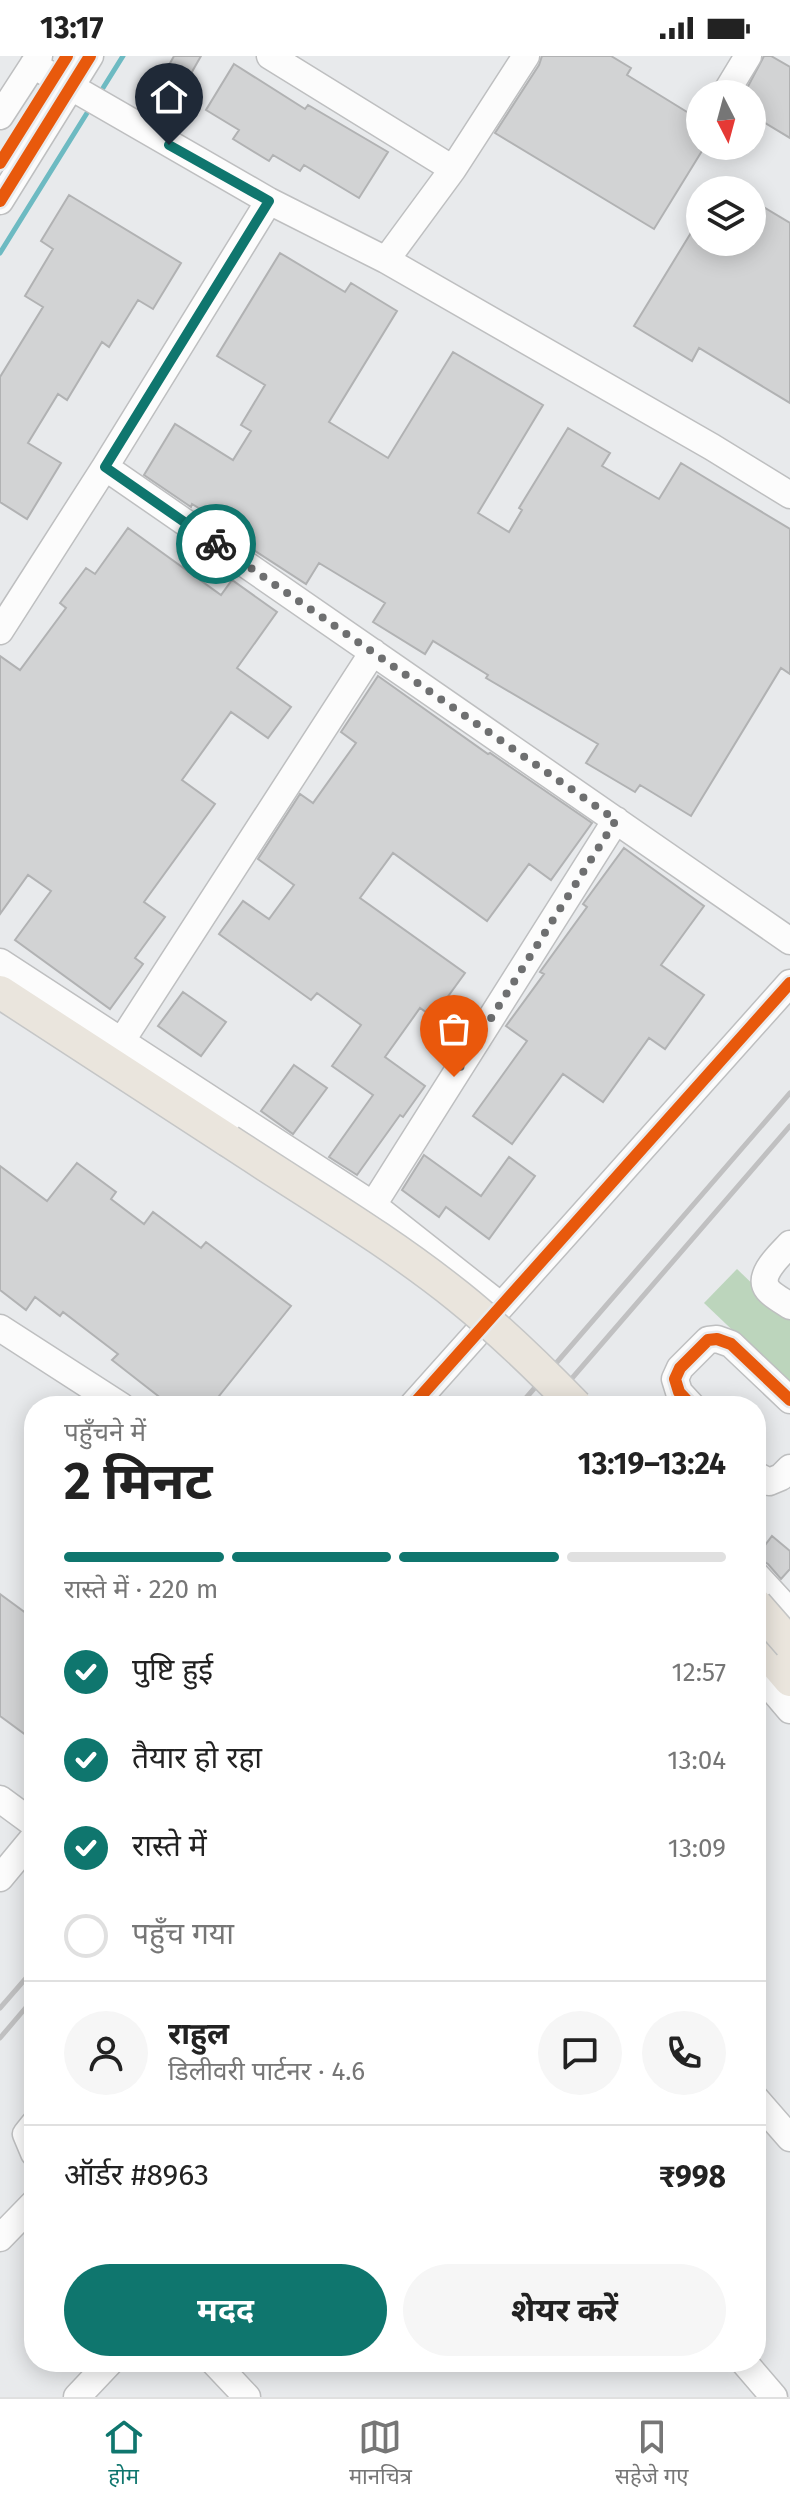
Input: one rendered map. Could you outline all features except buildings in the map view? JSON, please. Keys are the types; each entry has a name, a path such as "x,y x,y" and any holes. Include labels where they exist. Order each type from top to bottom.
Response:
{"main road":[{"path":"0,992 114,1052 222,1148 412,1283 478,1337 540,1396"},
{"path":"0,1016 374,1237 459,1297 566,1396"},
{"path":"779,1601 790,1644"},
{"path":"766,1652 790,1680"}],"street":[{"path":"0,201 90,56"},
{"path":"386,260 453,169 526,56"},
{"path":"733,80 748,56"},
{"path":"278,58 453,169"},
{"path":"0,116 36,60 70,88 269,201 386,260 790,495"},
{"path":"0,631 269,201"},
{"path":"105,467 790,941"},
{"path":"114,1052 373,652"},
{"path":"373,1205 616,820"},
{"path":"0,962 114,1052 373,1205 501,1306"},
{"path":"421,1396 790,983"},
{"path":"790,1244 767,1271 765,1282 766,1289 790,1306"},
{"path":"0,1328 105,1396"},
{"path":"683,1396 675,1379 680,1368 708,1340 717,1339 731,1344 790,1400"},
{"path":"766,1480 781,1477 790,1468"},
{"path":"766,1682 790,1710"},
{"path":"0,1799 24,1817"},
{"path":"0,1878 24,1849"},
{"path":"766,2110 790,2138"},
{"path":"0,2238 24,2213"},
{"path":"77,2397 101,2372"},
{"path":"223,2372 247,2397"},
{"path":"753,2372 774,2397"},
{"path":"784,2397 790,2391"}],"green space":[{"path":"737,1269 790,1320 790,1385 704,1303"}],"waterway":[{"path":"103,88 123,56"},
{"path":"0,253 87,113"}],"railway":[{"path":"528,1396 790,1093"},
{"path":"557,1396 790,1126"},
{"path":"0,2008 24,1980"},
{"path":"0,2038 24,2010"}],"cycle path":[{"path":"0,163 67,56"},
{"path":"0,201 90,56"},
{"path":"421,1396 790,983"},
{"path":"683,1396 675,1379 680,1368 708,1340 717,1339 731,1344 790,1400"}],"way so far":[{"path":"216,544 616,820 454,1077"}],"route":[{"path":"169,145 269,201 105,467 216,544"}]}
